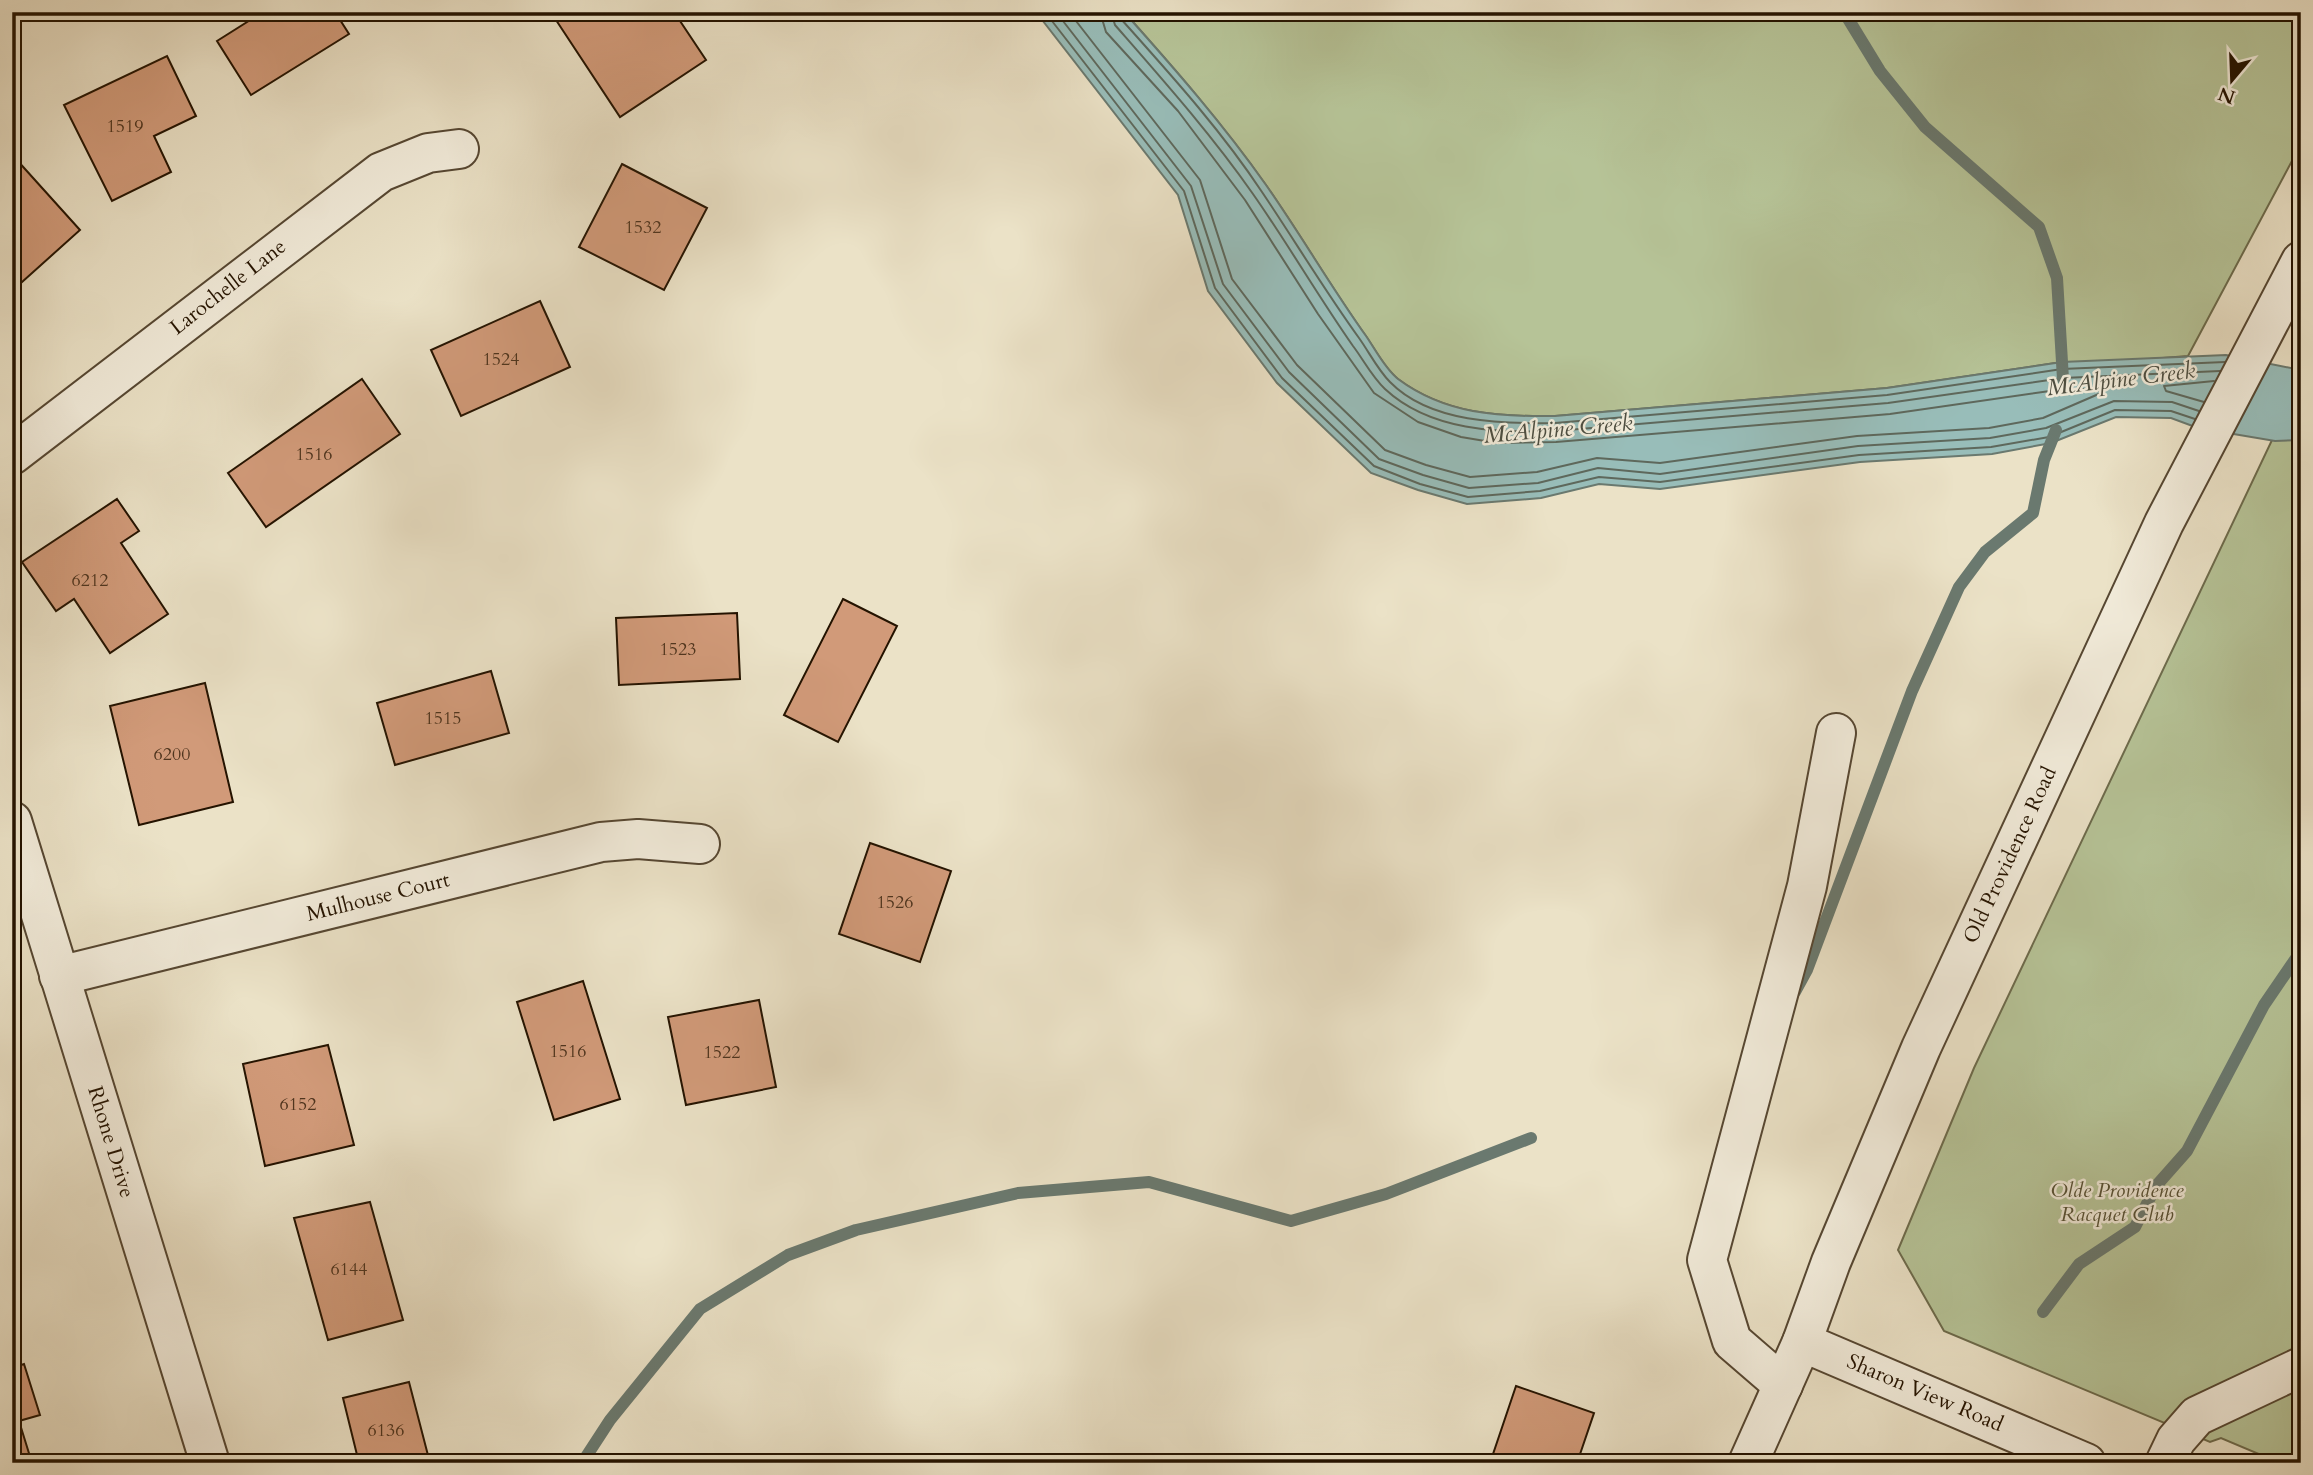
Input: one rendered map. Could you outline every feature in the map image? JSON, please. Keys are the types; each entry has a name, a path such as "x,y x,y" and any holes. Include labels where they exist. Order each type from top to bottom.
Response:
{"street":[{"name":"Larochelle Lane","path":"12,455 381,172 429,152 459,149"},
{"name":"Old Providence Road","path":"1748,1463 1802,1342 1831,1262 1921,1048 2164,523 2295,271"},
{"path":"1783,1385 1732,1341 1707,1260 1807,886 1836,733"},
{"name":"Rhone Drive","path":"12,821 209,1463"},
{"name":"Mulhouse Court","path":"59,975 601,842 638,839 700,844"},
{"name":"Sharon View Road","path":"1802,1342 2086,1463"},
{"path":"2165,1463 2176,1440 2197,1416 2301,1367"}],"green space":[{"path":"1124,12 2301,12 2301,144 2188,356 2112,362 2062,362 1887,388 1555,416 1493,414 1434,400 1393,375 1250,162"},
{"name":"Olde Providence Racquet Club","path":"2301,379 2301,1463 2280,1463 2221,1438 2210,1442 1944,1331 1898,1250 1974,1068"}],"water":[{"name":"McAlpine Creek","path":"1036,12 1124,12 1250,162 1380,359 1398,379 1434,400 1493,414 1555,416 1887,388 2062,362 2226,355 2301,370 2301,440 2275,441 2198,428 2171,418 2116,417 2051,443 1992,454 1860,462 1660,489 1599,484 1541,498 1467,504 1418,490 1371,473 1277,383 1208,291 1178,195"}],"building":[{"path":"263,12 335,12 349,34 251,95 217,41"},
{"path":"560,12 674,12 706,60 620,117 554,17"},
{"path":"167,56 196,116 154,136 171,172 112,201 64,105"},
{"path":"16,159 80,230 12,291 12,163"},
{"path":"622,164 707,208 664,290 579,247"},
{"path":"540,301 570,367 461,416 431,350"},
{"path":"362,379 400,434 266,527 228,473"},
{"path":"117,499 139,531 121,543 168,614 110,653 74,599 56,611 22,562"},
{"path":"843,599 897,626 838,742 784,715"},
{"path":"737,613 740,679 619,685 616,618"},
{"path":"491,671 509,733 395,765 377,703"},
{"path":"205,683 233,802 139,825 110,706"},
{"path":"870,843 951,871 920,962 839,934"},
{"path":"583,981 620,1099 554,1120 517,1002"},
{"path":"759,1000 776,1087 686,1105 668,1017"},
{"path":"328,1045 354,1145 265,1166 243,1064"},
{"path":"370,1202 403,1320 328,1340 294,1218"},
{"path":"24,1364 40,1415 19,1421 32,1463 12,1463 12,1368"},
{"path":"409,1382 430,1463 359,1463 343,1398"},
{"path":"1516,1386 1594,1413 1577,1463 1490,1463"}],"waterway":[{"name":"McAlpine Creek","path":"1844,12 1880,71 1925,127 2039,227 2057,278 2063,379"},
{"path":"1795,992 1807,970 1912,691 1959,587 1985,552 2033,513 2044,460 2056,430"},
{"path":"2043,1312 2079,1264 2135,1227 2156,1186 2187,1151 2264,1005 2301,951"},
{"path":"582,1463 610,1420 700,1309 788,1255 856,1230 1018,1193 1149,1182 1291,1221 1386,1194 1531,1138"}]}
